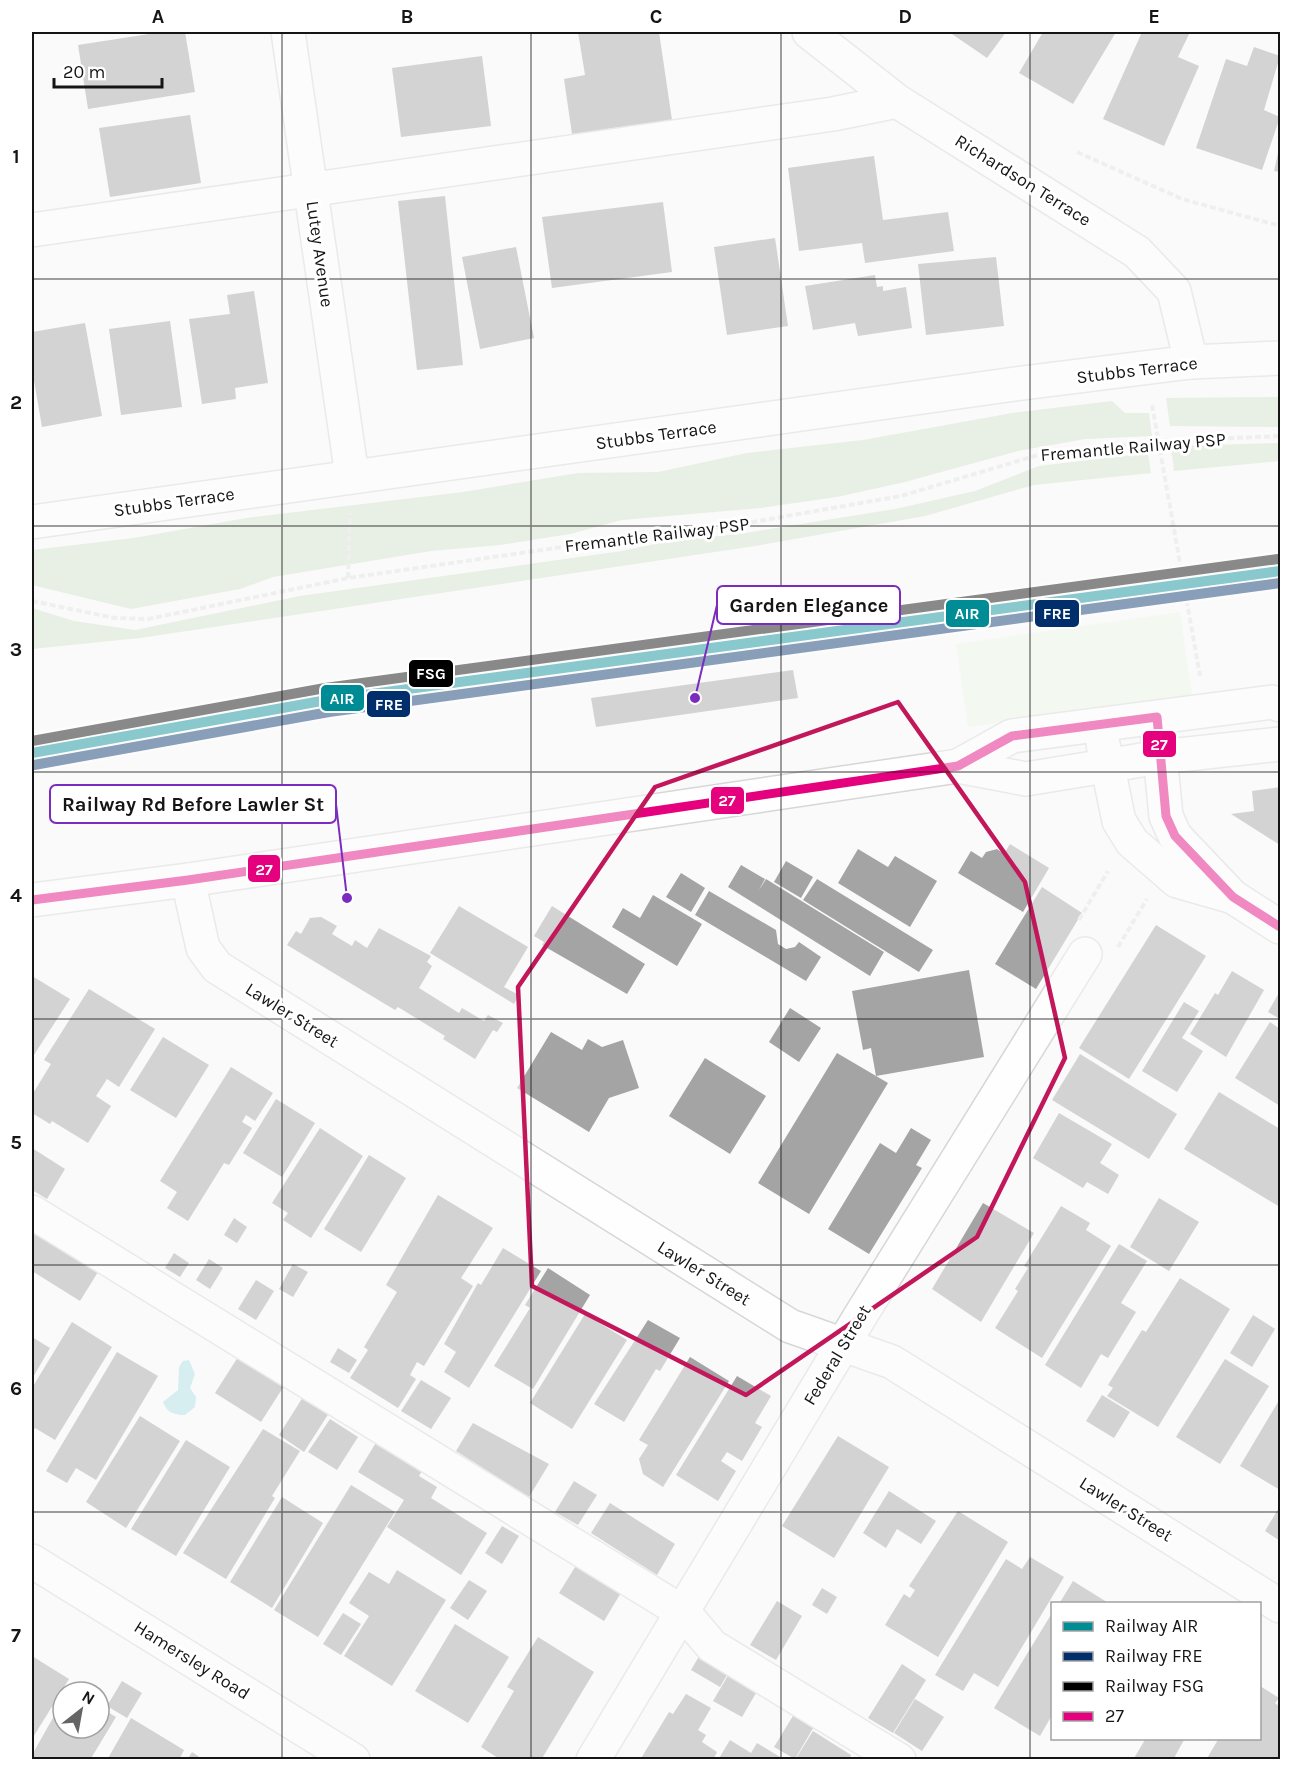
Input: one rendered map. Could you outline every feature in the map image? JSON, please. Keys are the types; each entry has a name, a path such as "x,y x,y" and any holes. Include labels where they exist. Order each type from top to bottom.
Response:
{"street":[{"name":"Lutey Avenue","path":"288,32 352,476"},
{"name":"Richardson Terrace","path":"809,32 897,101 1137,252 1174,291 1191,362"},
{"path":"32,230 821,116 897,101"},
{"name":"Stubbs Terrace","path":"32,522 1015,384 1191,362 1281,358"},
{"path":"958,766 1012,736 1272,702 1281,705"},
{"path":"1157,717 1166,816 1176,836 1233,897 1281,927"},
{"path":"1099,724 1119,821 1132,842 1177,881 1233,897"},
{"path":"32,900 188,880 958,766 1026,779 1160,757 1281,744"},
{"name":"Lawler Street","path":"188,880 203,948 217,967 790,1326 892,1362 1281,1606"},
{"name":"Federal Street","path":"593,1760 1089,940"},
{"path":"32,1212 684,1613 712,1646 899,1760"},
{"name":"Hamersley Road","path":"32,1561 353,1760"}],"path":[{"path":"1077,152 1182,199 1281,226"},
{"path":"1143,406 1154,405 1201,684"},
{"name":"Fremantle Railway PSP","path":"32,601 115,618 148,619 348,578 604,541 730,526 916,493 995,466 1038,455 1160,441 1281,436"},
{"path":"348,578 352,476"},
{"path":"1108,871 1089,940 1117,949 1149,896"}],"highlighted area":[{"path":"898,702 1025,882 1065,1058 977,1237 746,1395 532,1286 518,987 655,787"}],"green space":[{"path":"1280,397 1280,427 1170,426 1166,398"},
{"path":"1112,401 1125,413 1149,413 1152,436 1085,439 1018,451 905,482 837,497 761,508 622,520 570,534 500,545 431,551 273,577 240,589 131,609 32,585 32,550 134,538 246,518 463,492 578,473 658,472 747,453 863,440 1012,413"},
{"path":"1280,443 1280,461 1174,471 1171,446"},
{"path":"1148,453 1151,473 1034,485 925,516 755,546 140,638 32,649 32,608 74,621 135,630 300,596 622,551 664,542 745,533 895,509 975,491 1039,466"},
{"path":"1180,612 1192,696 968,727 956,644"}],"water":[{"path":"189,1360 195,1374 190,1388 196,1397 195,1407 185,1415 175,1414 167,1409 163,1402 178,1390 179,1367 183,1361"}],"building":[{"path":"162,32 185,32 195,92 88,109 78,45"},
{"path":"578,32 659,32 672,120 572,134 564,79 585,75"},
{"path":"949,32 1006,32 987,58"},
{"path":"1043,32 1116,32 1073,104 1019,73"},
{"path":"1142,32 1190,32 1178,57 1199,66 1164,146 1103,119"},
{"path":"1254,47 1280,56 1264,110 1280,117 1262,170 1196,148 1226,59 1247,66"},
{"path":"482,56 491,126 401,137 392,68"},
{"path":"190,115 201,183 110,197 99,128"},
{"path":"1280,144 1280,172 1274,171"},
{"path":"874,156 883,220 948,212 954,251 865,263 862,243 799,251 788,168"},
{"path":"445,196 463,365 417,370 398,201"},
{"path":"663,202 672,272 552,288 542,217"},
{"path":"775,238 788,326 727,335 714,247"},
{"path":"516,247 534,338 480,349 462,257"},
{"path":"996,257 1004,326 926,335 918,264"},
{"path":"875,275 877,287 883,286 883,291 906,287 912,328 858,336 855,323 813,330 805,286"},
{"path":"254,291 268,383 235,388 236,399 202,404 189,319 230,314 227,295"},
{"path":"170,321 182,407 121,415 109,329"},
{"path":"85,323 102,416 42,427 32,369 32,332"},
{"path":"793,670 798,698 596,727 591,698"},
{"path":"1280,787 1280,845 1231,814 1254,811 1252,791"},
{"path":"1010,844 1049,868 1023,912 958,873 971,851 982,858 986,852 997,849 1004,854"},
{"path":"858,849 888,867 895,856 937,881 910,927 838,883"},
{"path":"786,861 813,877 801,898 774,882"},
{"path":"741,865 765,879 759,890 766,879 884,952 870,976 728,887"},
{"path":"681,873 705,888 691,912 666,897"},
{"path":"817,879 933,950 919,972 803,900"},
{"path":"1042,887 1082,913 1036,989 995,964"},
{"path":"709,891 776,930 778,944 786,949 795,947 799,942 821,957 806,981 695,915"},
{"path":"653,895 702,924 677,966 612,927 623,908 640,918"},
{"path":"459,906 528,947 504,987 519,995 514,1004 430,953"},
{"path":"552,906 645,964 627,994 542,945 544,942 534,936"},
{"path":"321,917 337,926 332,934 352,946 355,940 367,948 379,928 431,956 427,962 432,966 419,988 459,1013 462,1008 484,1021 488,1015 503,1023 497,1032 493,1030 475,1059 443,1039 445,1036 398,1007 395,1010 287,945 296,931 301,934 310,918"},
{"path":"1156,925 1206,956 1129,1079 1079,1048"},
{"path":"969,970 984,1057 876,1076 871,1048 863,1050 852,991"},
{"path":"1232,971 1264,990 1226,1057 1190,1034 1215,993 1218,995"},
{"path":"32,976 70,999 32,1058"},
{"path":"89,989 155,1029 119,1087 107,1079 96,1096 111,1106 88,1143 52,1121 50,1124 32,1113 32,1095 51,1064 44,1060"},
{"path":"1280,991 1280,1019 1268,1012"},
{"path":"1184,1002 1199,1011 1182,1038 1203,1051 1177,1092 1142,1071"},
{"path":"790,1008 821,1028 799,1062 769,1042"},
{"path":"1270,1022 1280,1029 1280,1106 1235,1078"},
{"path":"551,1032 582,1050 588,1039 602,1047 623,1040 639,1088 609,1098 589,1132 517,1088"},
{"path":"163,1037 209,1065 176,1118 130,1090"},
{"path":"837,1053 888,1083 809,1214 758,1183"},
{"path":"1080,1054 1177,1114 1149,1159 1052,1100"},
{"path":"705,1058 766,1096 730,1154 669,1116"},
{"path":"231,1067 273,1093 255,1121 246,1115 242,1122 252,1128 229,1165 224,1163 188,1221 167,1208 177,1192 160,1181"},
{"path":"1219,1092 1280,1129 1280,1207 1184,1149"},
{"path":"276,1099 315,1123 282,1177 243,1153"},
{"path":"1059,1113 1112,1144 1100,1163 1119,1175 1108,1194 1087,1182 1083,1188 1033,1158"},
{"path":"320,1128 363,1156 311,1238 283,1220 288,1213 272,1203"},
{"path":"911,1128 931,1140 916,1165 922,1168 869,1254 828,1229 880,1143 896,1153"},
{"path":"32,1148 65,1169 47,1199 32,1190"},
{"path":"369,1155 406,1178 361,1252 324,1229"},
{"path":"438,1195 493,1228 461,1278 473,1286 424,1366 417,1362 410,1375 416,1379 398,1408 350,1378 368,1350 364,1347 397,1292 386,1285"},
{"path":"1159,1198 1199,1222 1169,1271 1130,1247"},
{"path":"983,1203 1034,1233 981,1322 932,1289"},
{"path":"1061,1206 1090,1223 1086,1230 1111,1246 1042,1358 995,1328 1018,1291 1015,1289 1028,1268 1024,1266"},
{"path":"234,1218 247,1227 237,1243 224,1235"},
{"path":"32,1232 98,1272 80,1301 32,1271"},
{"path":"1119,1244 1147,1261 1121,1303 1136,1312 1108,1358 1101,1354 1081,1388 1045,1365"},
{"path":"503,1248 541,1271 469,1388 444,1372 456,1352 444,1344 478,1283 481,1285"},
{"path":"174,1253 189,1263 180,1277 165,1268"},
{"path":"209,1259 223,1268 210,1289 196,1280"},
{"path":"293,1264 308,1272 293,1297 279,1289"},
{"path":"548,1268 590,1295 533,1389 494,1366 530,1308 525,1305"},
{"path":"1180,1278 1230,1309 1158,1427 1107,1396 1113,1388 1108,1385 1142,1330 1146,1332"},
{"path":"256,1280 274,1291 256,1320 238,1309"},
{"path":"585,1314 627,1340 572,1429 530,1403"},
{"path":"1253,1315 1275,1329 1252,1367 1230,1353"},
{"path":"648,1320 680,1338 660,1371 656,1369 624,1422 594,1404"},
{"path":"72,1322 112,1347 55,1440 35,1428 32,1434 32,1388"},
{"path":"32,1337 50,1348 32,1379"},
{"path":"338,1348 357,1360 349,1373 330,1362"},
{"path":"117,1352 158,1376 96,1480 76,1468 67,1483 46,1471"},
{"path":"238,1357 284,1386 261,1422 215,1393"},
{"path":"690,1357 729,1381 663,1487 643,1474 639,1459 648,1445 639,1440"},
{"path":"1225,1359 1269,1386 1220,1464 1176,1437"},
{"path":"737,1376 771,1396 755,1423 762,1427 742,1461 727,1452 721,1461 736,1471 718,1501 676,1475"},
{"path":"421,1380 451,1398 431,1429 401,1411"},
{"path":"1102,1395 1130,1412 1114,1438 1086,1421"},
{"path":"303,1397 329,1413 304,1452 279,1435"},
{"path":"1278,1402 1280,1403 1280,1490 1240,1466"},
{"path":"140,1416 180,1441 126,1528 86,1502"},
{"path":"330,1419 358,1437 337,1470 308,1452"},
{"path":"473,1423 549,1464 529,1497 456,1451"},
{"path":"263,1429 300,1451 272,1496 275,1498 226,1579 183,1553"},
{"path":"838,1436 889,1467 834,1558 782,1526"},
{"path":"186,1440 230,1467 176,1556 131,1529"},
{"path":"377,1441 423,1469 419,1476 437,1487 431,1498 487,1533 461,1575 387,1527 404,1500 358,1472"},
{"path":"574,1481 597,1495 578,1525 555,1512"},
{"path":"351,1485 395,1512 318,1637 274,1610"},
{"path":"889,1491 936,1521 921,1544 897,1529 886,1548 863,1533"},
{"path":"282,1497 323,1523 272,1608 230,1582"},
{"path":"610,1503 675,1544 657,1575 591,1533"},
{"path":"1280,1506 1280,1541 1265,1531"},
{"path":"958,1511 1008,1542 938,1657 885,1625 904,1594 910,1598 915,1590 909,1586"},
{"path":"502,1526 519,1536 502,1564 485,1553"},
{"path":"1030,1557 1064,1577 998,1687 974,1673 963,1691 935,1675 1006,1559 1022,1569"},
{"path":"577,1564 622,1591 604,1621 559,1593"},
{"path":"397,1570 446,1600 392,1686 344,1656 369,1616 349,1603 369,1572 389,1584"},
{"path":"469,1580 487,1591 468,1620 450,1608"},
{"path":"1073,1581 1107,1602 1060,1602"},
{"path":"822,1588 837,1597 827,1614 812,1605"},
{"path":"777,1601 802,1616 776,1660 750,1645"},
{"path":"343,1613 361,1624 341,1655 323,1644"},
{"path":"1051,1615 1051,1717 1040,1736 994,1708"},
{"path":"455,1624 509,1657 468,1723 415,1691"},
{"path":"538,1637 594,1672 541,1760 501,1760 481,1747 514,1691 507,1687"},
{"path":"701,1653 730,1670 720,1687 691,1670"},
{"path":"32,1656 69,1679 51,1680 51,1708 32,1739"},
{"path":"902,1664 926,1680 893,1733 868,1718"},
{"path":"730,1672 759,1688 742,1717 713,1701"},
{"path":"122,1681 142,1693 127,1718 111,1708 111,1699"},
{"path":"1261,1687 1279,1698 1275,1703 1280,1707 1280,1755 1278,1760 1206,1760 1218,1740 1261,1740"},
{"path":"686,1694 711,1708 698,1730 706,1735 702,1742 717,1752 713,1760 640,1760 669,1712 673,1714"},
{"path":"915,1699 944,1717 922,1751 894,1733"},
{"path":"796,1711 816,1723 795,1759 774,1747"},
{"path":"111,1714 116,1717 111,1725"},
{"path":"131,1718 184,1750 179,1760 107,1760"},
{"path":"51,1721 51,1740 102,1740 90,1760 37,1760 32,1755"},
{"path":"813,1731 851,1755 849,1760 795,1760"},
{"path":"730,1740 751,1753 757,1743 785,1760 718,1760"},
{"path":"1145,1740 1184,1740 1173,1760 1133,1760"},
{"path":"192,1752 204,1760 187,1760"}],"rail line":[{"name":"FSG","path":"32,741 325,688 1278,559"},
{"name":"AIR","path":"32,753 327,700 1280,571"},
{"name":"FRE","path":"34,765 329,712 1280,583"}],"transit line":[{"name":"27","path":"32,900 188,880 958,766 1012,736 1157,717 1166,816 1175,836 1233,897 1280,927"}],"place":[{"name":"Garden Elegance","path":"695,698"},
{"name":"Railway Rd Before Lawler St","path":"347,898"}]}
